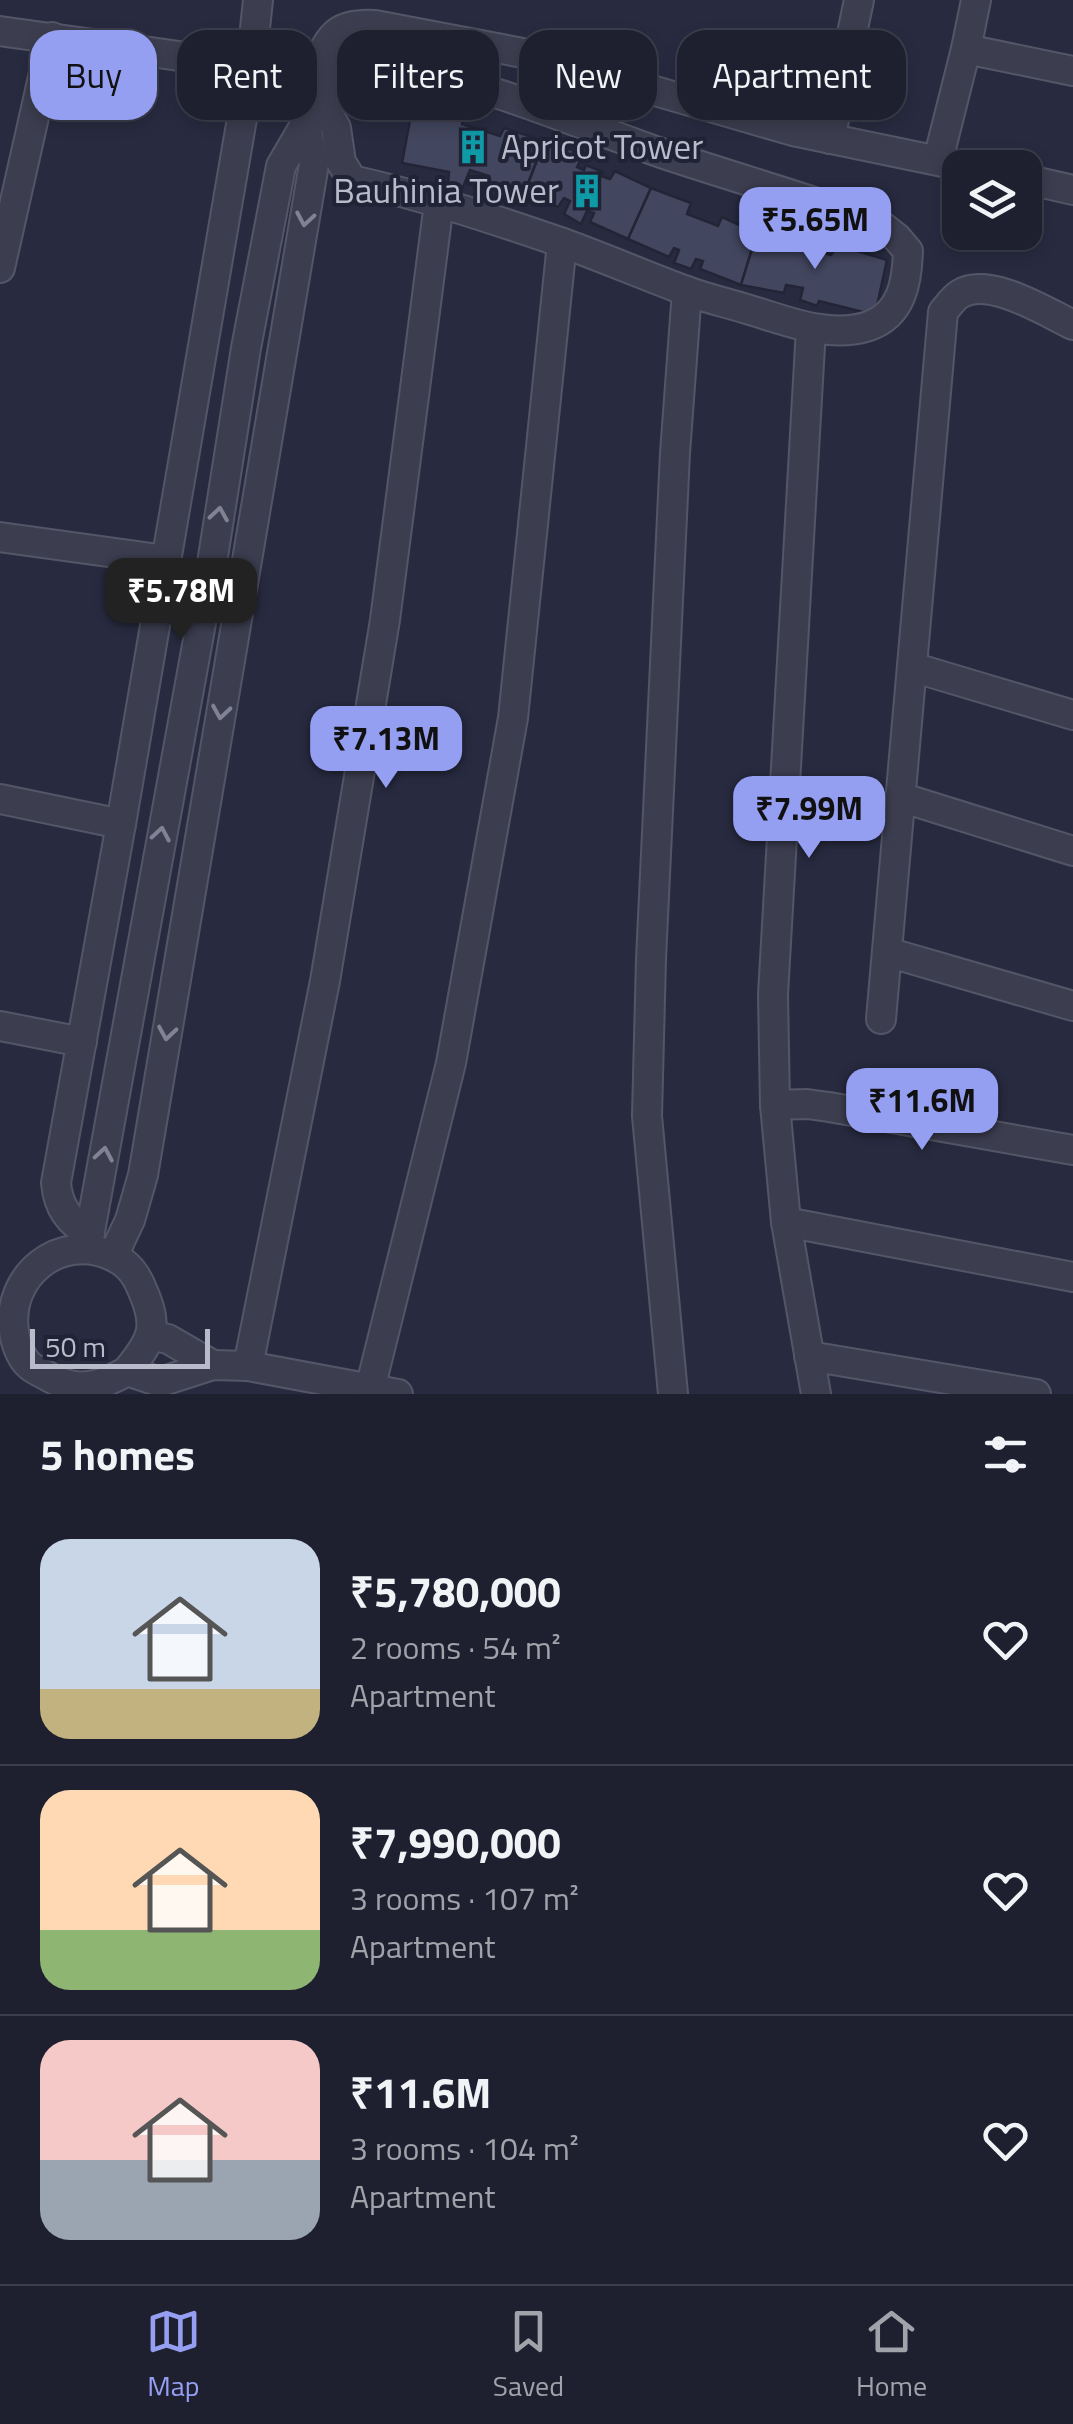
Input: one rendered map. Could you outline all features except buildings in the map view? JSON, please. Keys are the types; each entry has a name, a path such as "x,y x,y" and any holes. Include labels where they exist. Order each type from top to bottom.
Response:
{"street":[{"path":"255,30 258,0"},
{"path":"830,139 858,0"},
{"path":"938,160 976,0"},
{"path":"317,80 329,40 344,27 374,25 528,54 793,131 942,161"},
{"path":"0,31 30,34"},
{"path":"966,49 1073,71"},
{"path":"317,95 339,68 358,63 447,78 878,223 908,251 908,276 898,303 885,318 865,327 811,328 686,291 562,243 439,202 352,180 340,162 336,128 317,110"},
{"path":"0,268 33,120"},
{"path":"111,1384 144,1350 153,1313 134,1272 96,1246 66,1215 56,1183 243,120"},
{"path":"96,1246 246,348 280,166 302,120"},
{"path":"311,120 314,164 144,1174 130,1220 96,1246 63,1251 10,1287 12,1314 7,1328 28,1365 61,1389 160,1382 213,1365 248,1366 398,1394"},
{"path":"1042,183 1073,190"},
{"path":"248,1366 325,981 385,620 439,202"},
{"path":"370,1389 452,1063 513,718 562,243"},
{"path":"881,1019 944,312 959,294 980,288 1011,295 1073,326"},
{"path":"673,1394 647,1116 650,958 686,291"},
{"path":"811,328 773,994 775,1105 786,1222 816,1394"},
{"path":"0,537 166,560"},
{"path":"912,667 1073,715"},
{"path":"900,797 1073,850"},
{"path":"0,799 121,824"},
{"path":"887,952 1073,1006"},
{"path":"0,1026 82,1042"},
{"path":"775,1105 829,1107 1073,1150"},
{"path":"786,1222 1073,1277"},
{"path":"150,1335 168,1338 213,1365"},
{"path":"809,1356 1036,1394"}],"place":[{"name":"Apricot Tower","path":"473,147"},
{"name":"Bauhinia Tower","path":"587,191"}]}
